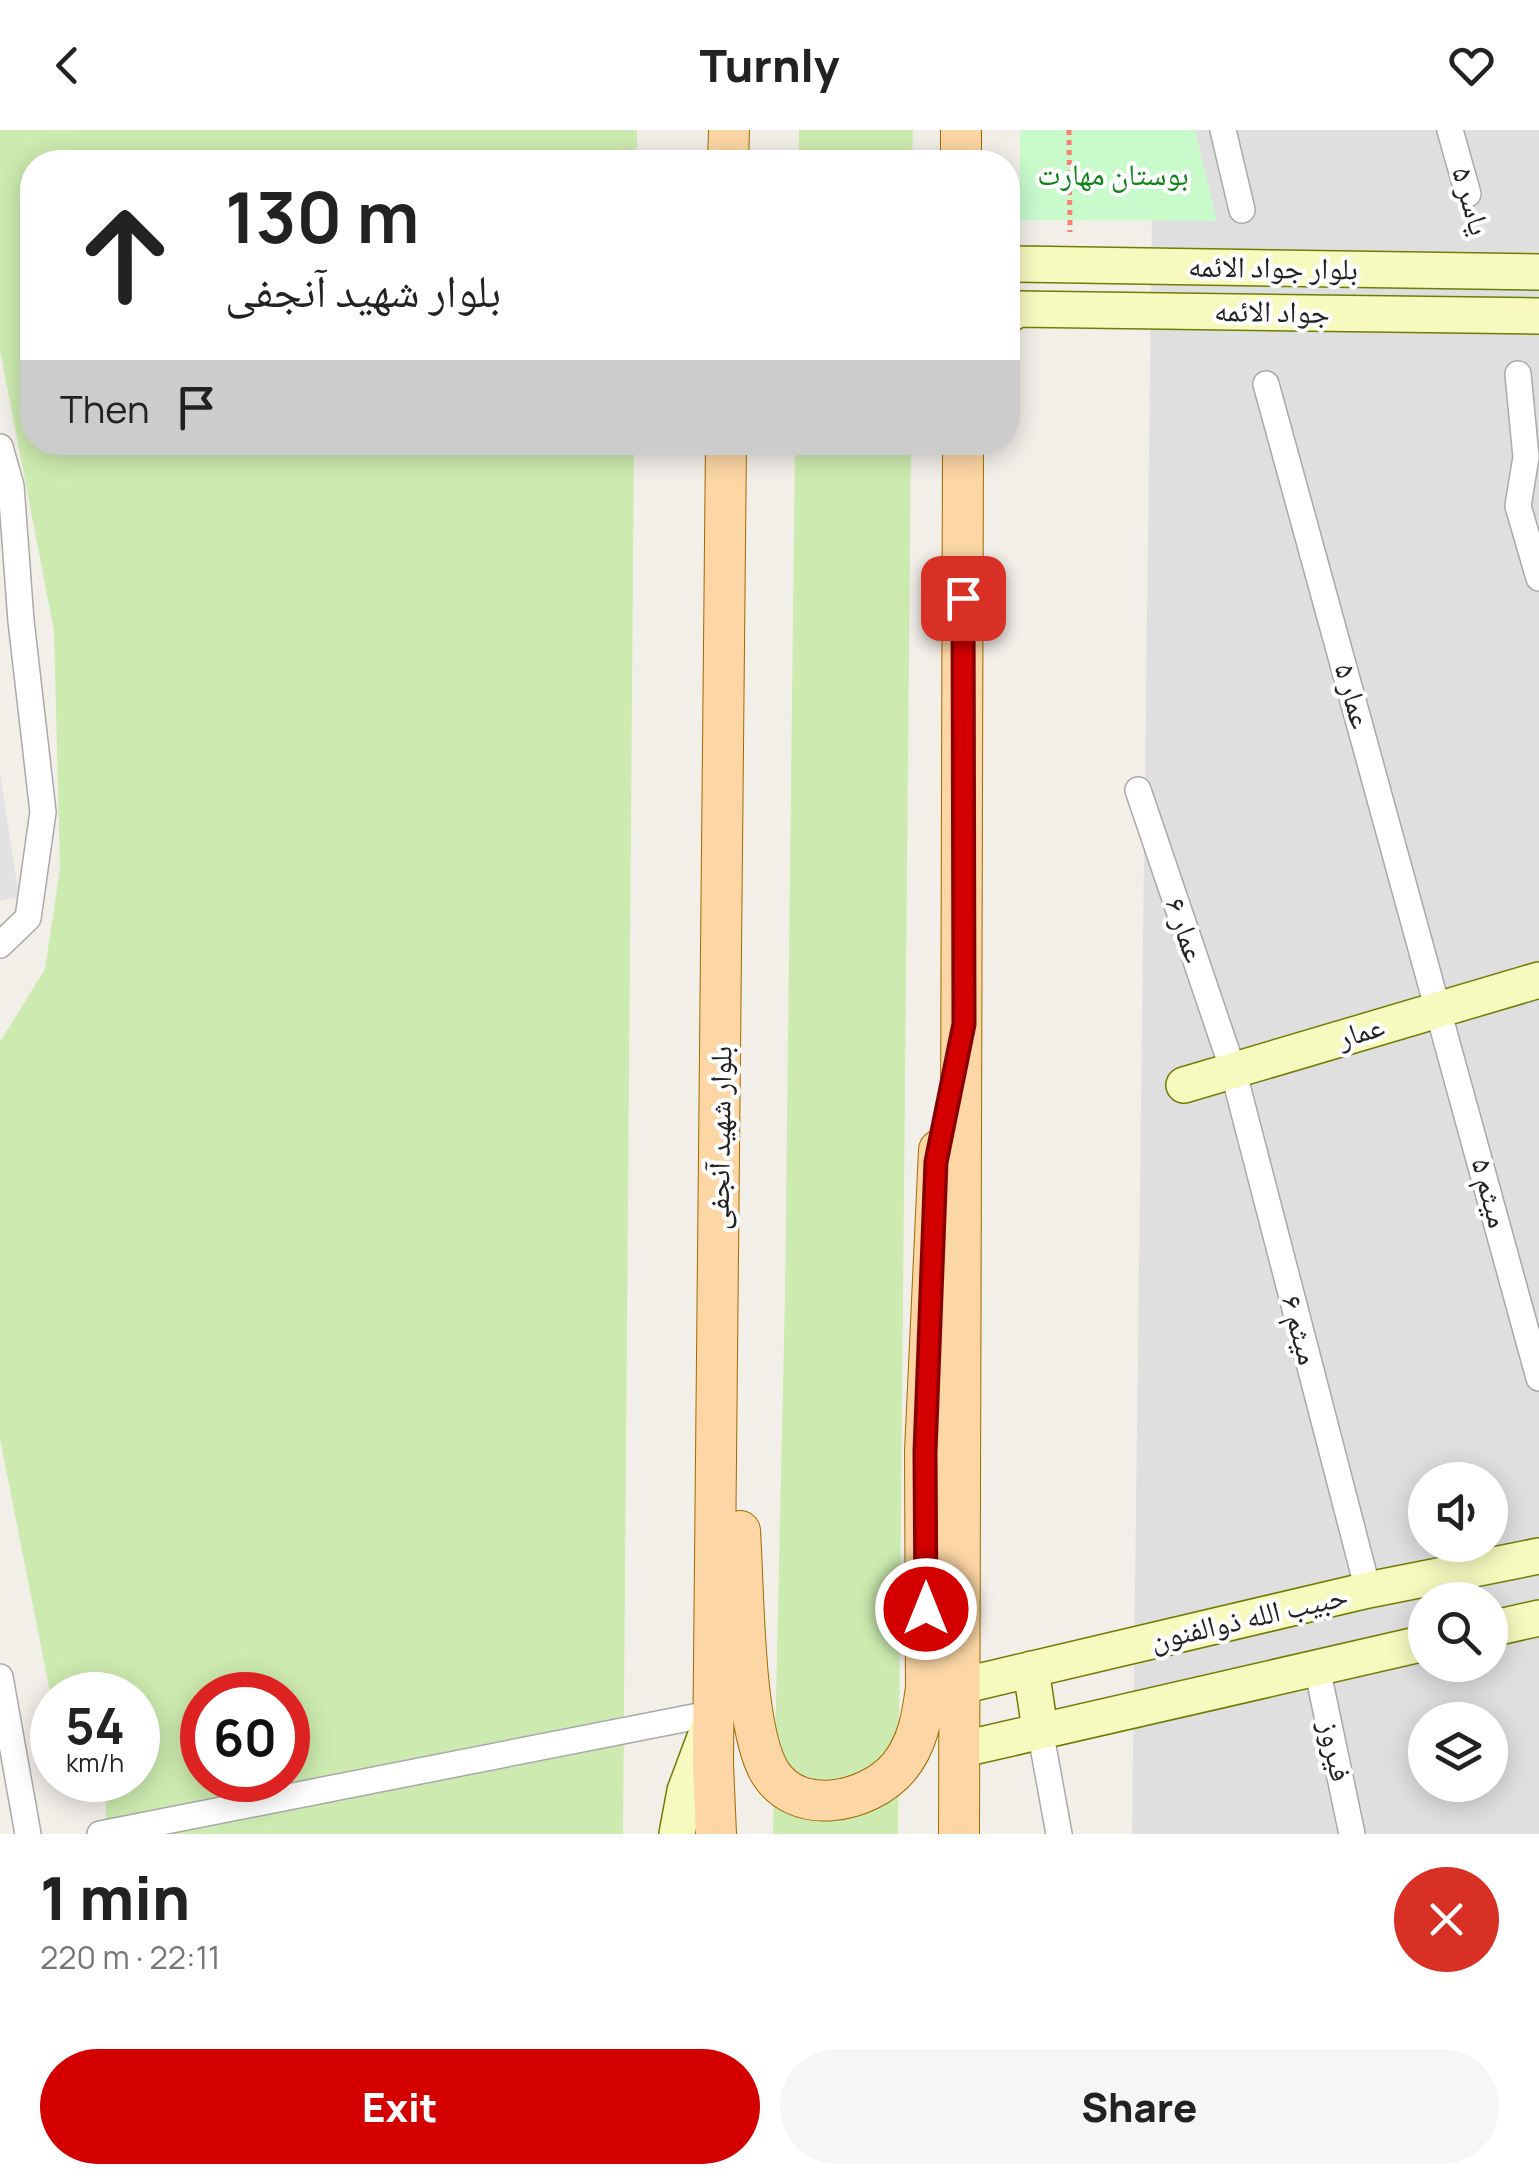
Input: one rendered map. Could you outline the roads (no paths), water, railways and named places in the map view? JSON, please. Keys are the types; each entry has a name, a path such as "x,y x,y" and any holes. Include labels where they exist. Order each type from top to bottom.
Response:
{"main road":[{"name":"بلوار شهید آنجفی","path":"716,1834 726,455"},
{"path":"959,1834 963,455"},
{"path":"718,1378 738,1498 758,1747 769,1772 787,1788 811,1800 828,1802 862,1794 897,1770 912,1748 926,1688 925,1452 936,1162 964,1024"}],"street":[{"path":"1223,130 1242,210"},
{"name":"یاسر ۵","path":"1450,130 1468,194"},
{"name":"بلوار جواد الائمه","path":"1020,263 1539,272"},
{"name":"جواد الائمه","path":"1020,312 1539,316"},
{"path":"1518,374 1526,457 1518,506 1539,578"},
{"name":"عمار ۵","path":"1266,384 1440,1009"},
{"path":"0,446 11,486 21,621 43,812 28,918 0,944"},
{"name":"عمار ۶","path":"1138,790 1232,1070"},
{"name":"عمار","path":"1184,1085 1539,980"},
{"name":"میثم ۵","path":"1440,1009 1539,1378"},
{"name":"میثم ۶","path":"1232,1070 1368,1590"},
{"name":"حبیب الله ذوالفنون","path":"960,1686 1368,1590 1539,1556"},
{"path":"1508,1625 1539,1618"},
{"name":"حبیب الله ذوالفنون","path":"959,1750 1408,1648"},
{"name":"فیروز","path":"1317,1668 1352,1834"},
{"path":"1031,1669 1059,1834"},
{"path":"0,1677 26,1834"},
{"path":"100,1834 714,1714"},
{"path":"677,1834 685,1791 714,1714"},
{"path":"0,1782 26,1834"}],"park label":[{"name":"بوستان مهارت","path":"1113,175"}]}
